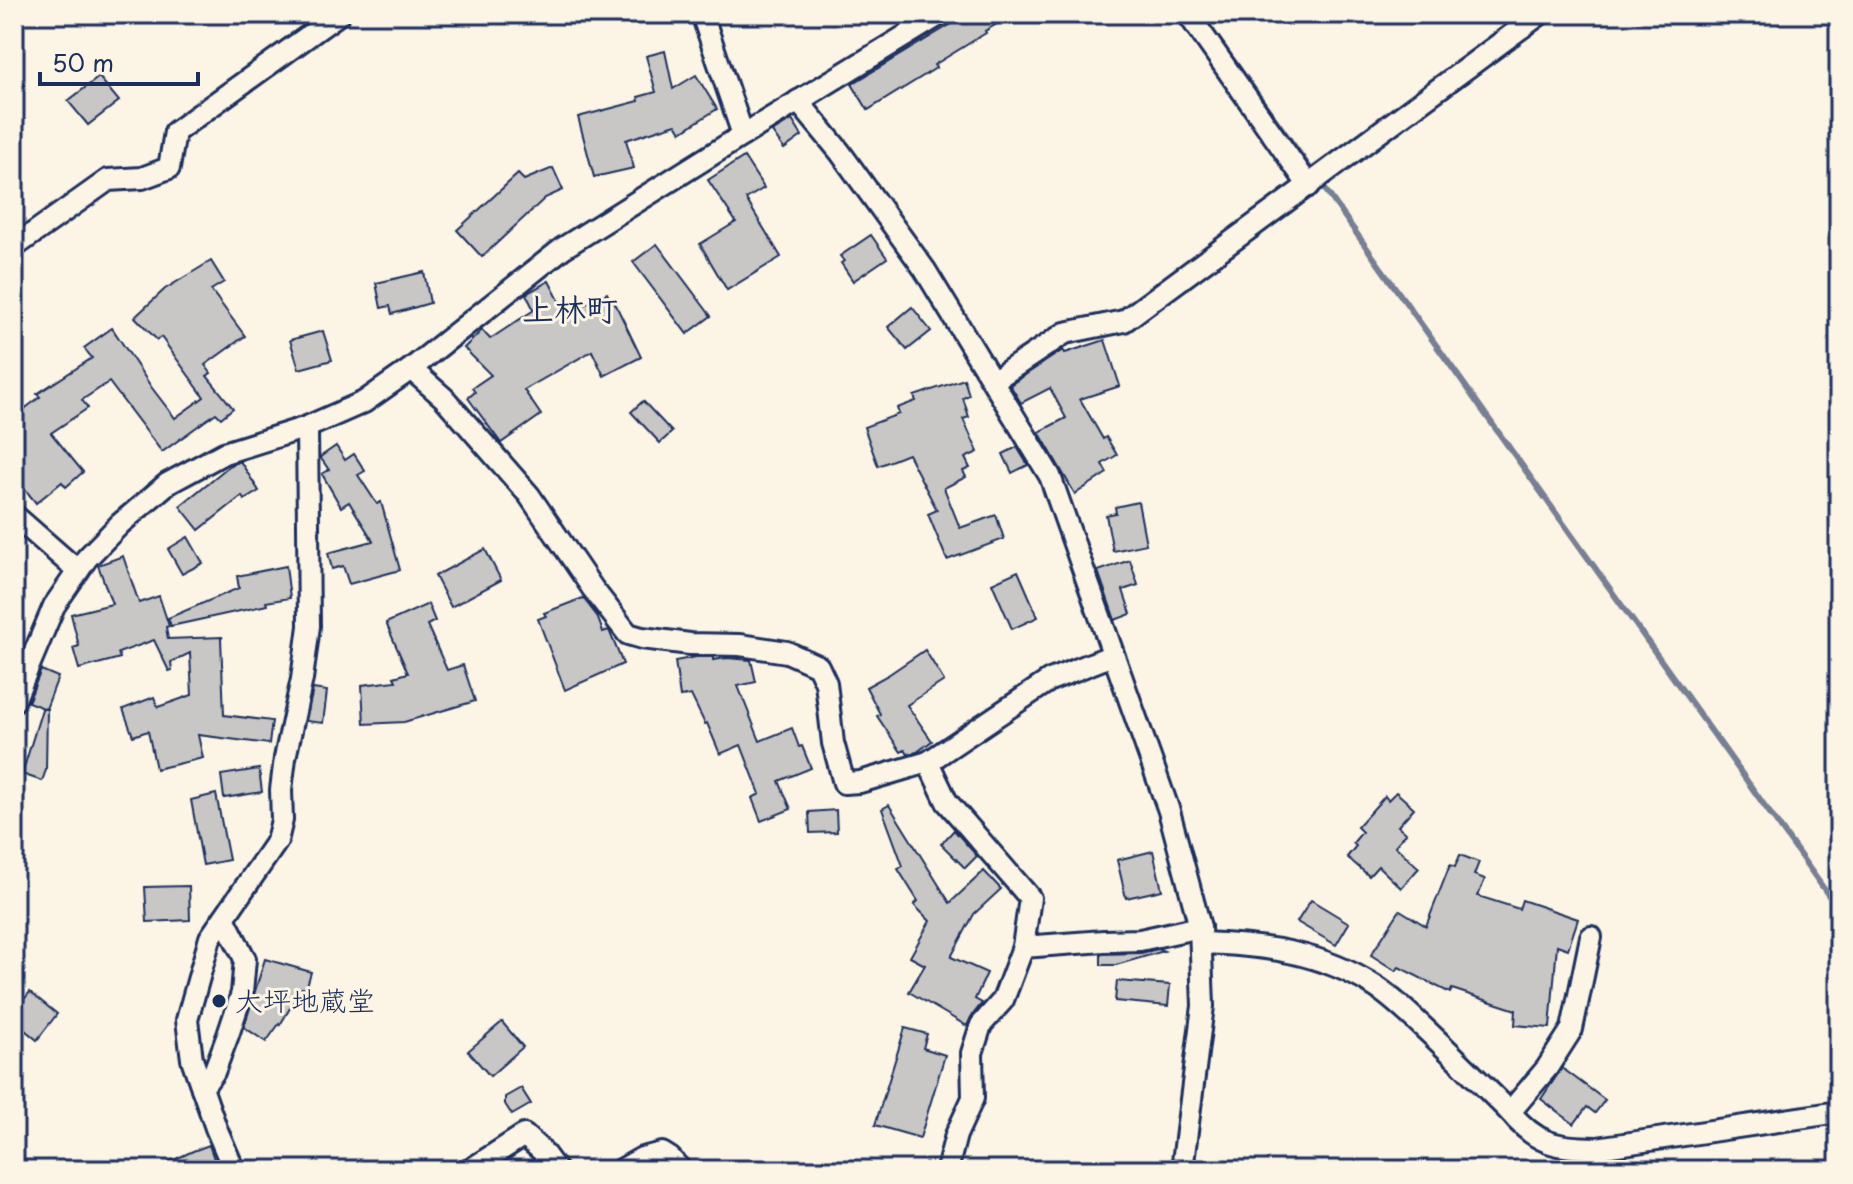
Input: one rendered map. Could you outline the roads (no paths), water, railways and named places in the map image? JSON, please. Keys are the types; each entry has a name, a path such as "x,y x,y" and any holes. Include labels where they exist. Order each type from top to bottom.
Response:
{"street":[{"path":"14,247 108,180 142,178 169,168 175,132 339,14"},
{"path":"702,14 743,135"},
{"path":"14,701 54,606 87,558 120,524 167,484 224,453 307,427 364,402 411,369 563,248 941,14"},
{"path":"1188,14 1309,186"},
{"path":"993,381 1065,333 1124,321 1540,14"},
{"path":"798,101 840,152 925,270 1050,476 1169,811 1201,935 1203,1006 1182,1170"},
{"path":"411,369 444,398 529,495 593,589 628,634 690,644 740,645 787,652 818,666 826,683 833,743 844,783 860,782 928,762 1050,680 1113,655"},
{"path":"234,1170 192,1059 187,1020 210,938 277,841 282,820 281,790 285,758 302,679 309,626 307,427"},
{"path":"14,515 78,571"},
{"path":"928,762 947,802 1030,898 1023,947 1003,1000 981,1025 972,1053 973,1098 956,1135 947,1170"},
{"path":"202,1088 214,1072 242,993 245,959 224,918"},
{"path":"1023,947 1201,935 1279,949 1351,972 1378,988 1404,1010 1520,1124 1542,1140 1566,1148 1597,1148 1834,1112"},
{"path":"1510,1112 1547,1068 1572,1029 1591,937"},
{"path":"470,1170 524,1135 542,1151 556,1170"},
{"path":"621,1170 642,1158 662,1153 681,1170"}],"waterway":[{"path":"1200,14 1839,910"}],"place":[{"name":"大坪地蔵堂","path":"219,1001"}],"district":[{"name":"上林町","path":"570,310"}]}
